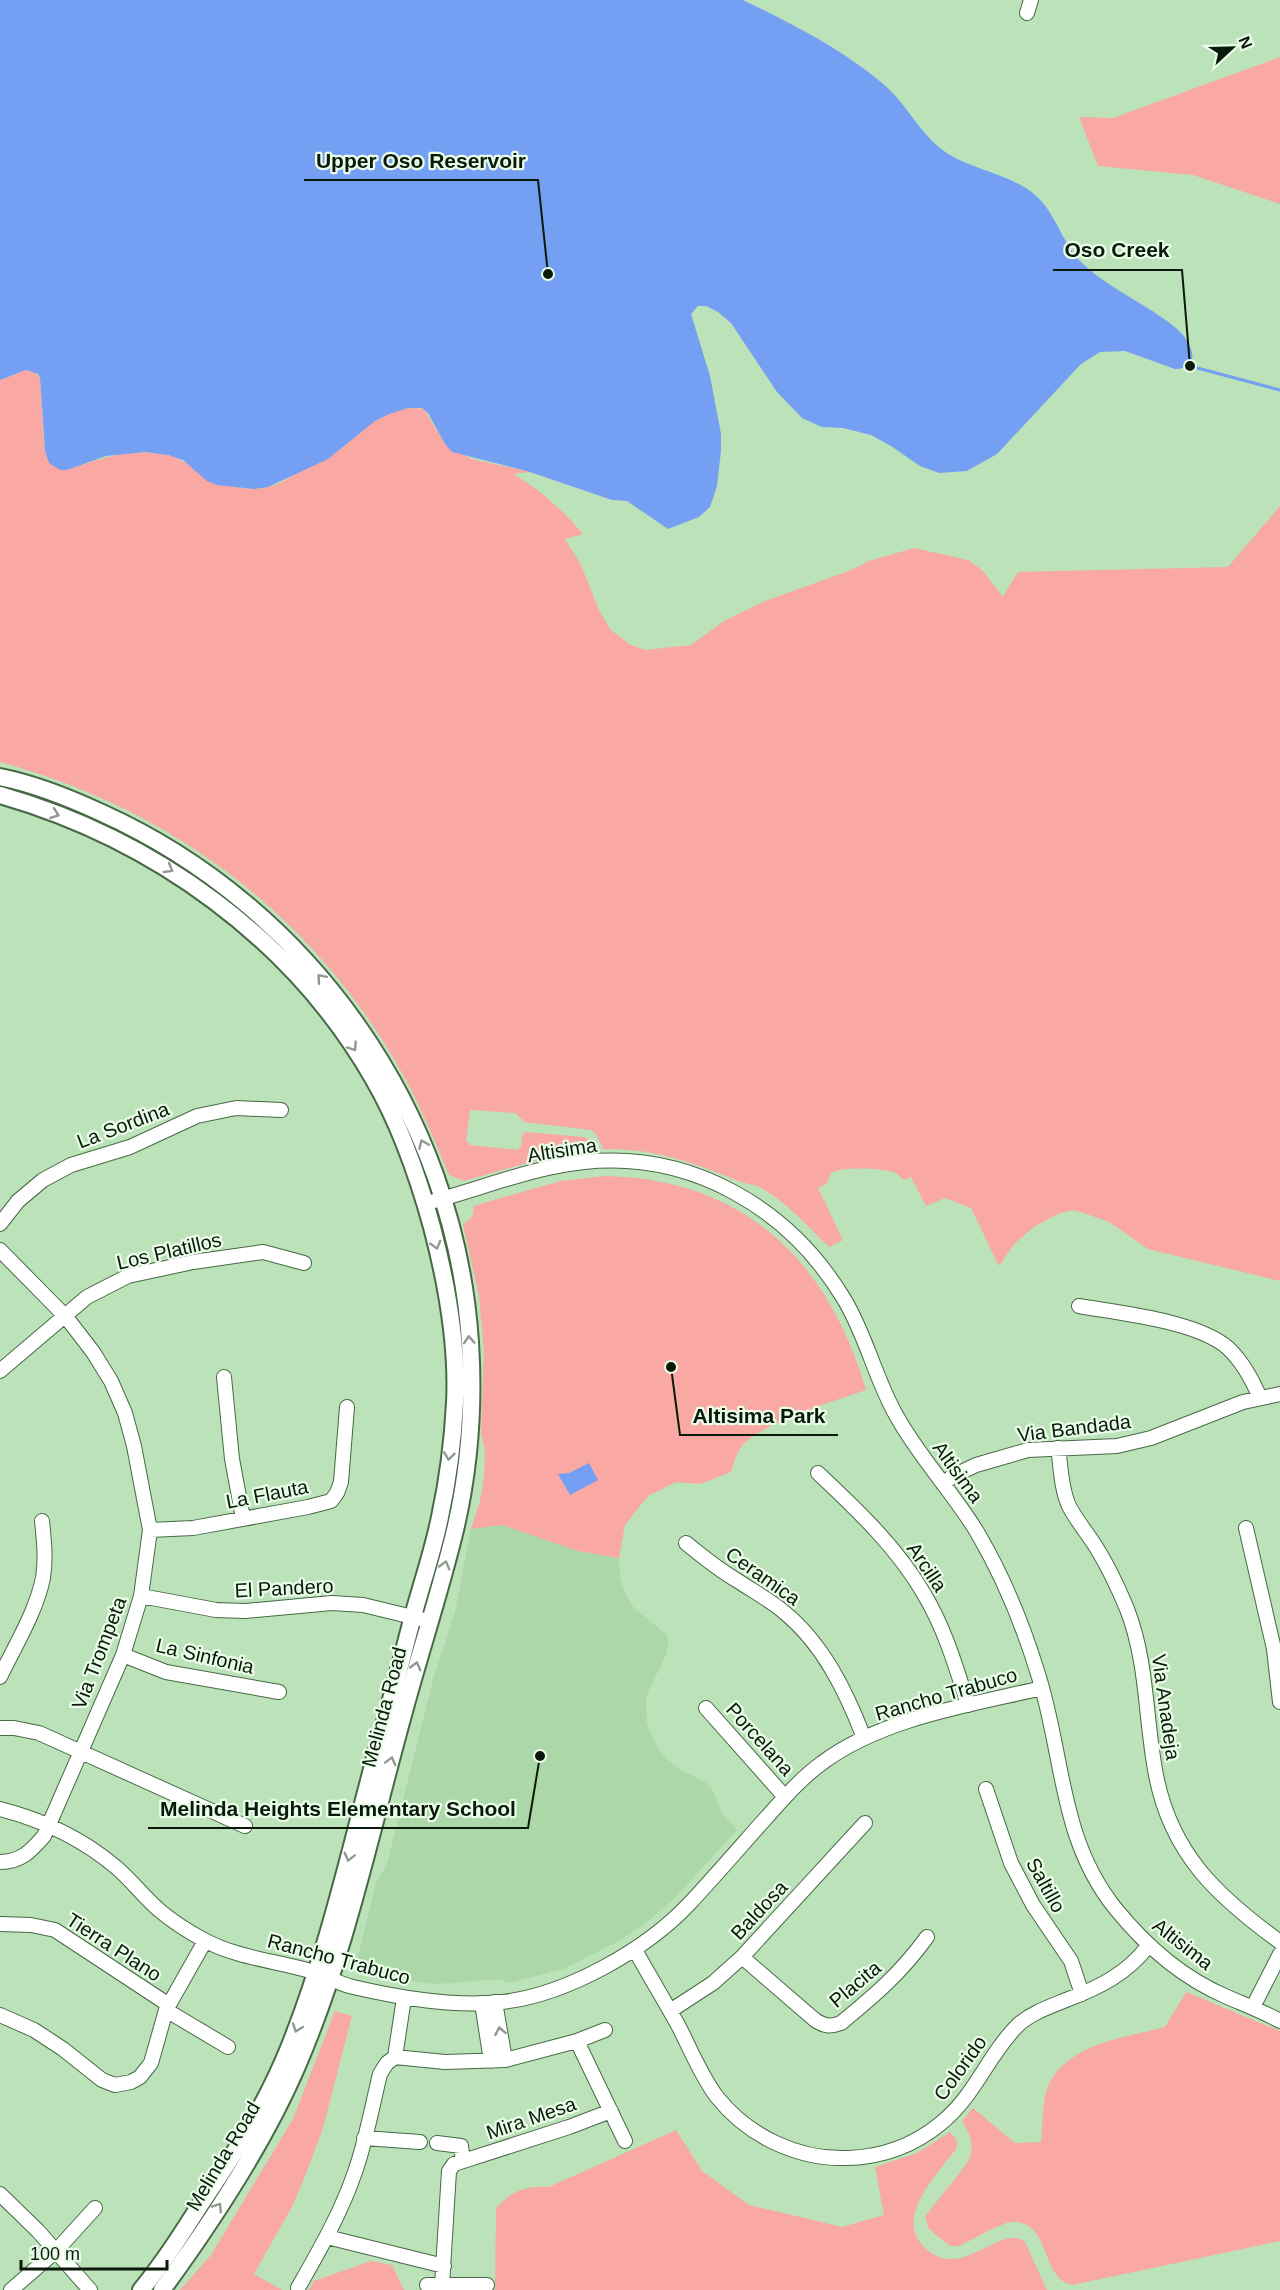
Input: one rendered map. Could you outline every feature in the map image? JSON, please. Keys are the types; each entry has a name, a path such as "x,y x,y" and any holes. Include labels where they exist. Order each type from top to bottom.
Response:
{"main road":[{"name":"Melinda Road","path":"0,777 77,801 171,848 234,892 272,926 330,989 355,1020 379,1056 420,1138 443,1198 467,1308 471,1399 467,1459 456,1528 421,1619 339,1895 323,1976 298,2063 274,2113 238,2176 162,2290"},
{"name":"Melinda Road","path":"0,795 70,819 118,840 177,874 258,936 331,1015 376,1082 402,1139 425,1203 446,1286 455,1368 455,1398 440,1518 421,1619"},
{"name":"Melinda Road","path":"141,2290 230,2160 261,2108 323,1976"}],"street":[{"name":"La Sordina","path":"0,1224 18,1202 43,1180 71,1165 129,1147 197,1116 236,1108 281,1110"},
{"name":"Altisima","path":"425,1203 552,1167 586,1162 619,1161 675,1169 719,1184 772,1216 803,1243 829,1275 846,1303 895,1413 912,1441 976,1531 1001,1578 1022,1625 1042,1688 1070,1822 1097,1883 1148,1946 1194,1980 1280,2021"},
{"name":"Via Trompeta","path":"0,1250 66,1317 93,1352 111,1381 125,1413 144,1489 150,1530 141,1596 123,1655 49,1825 44,1836 24,1857 13,1862 0,1862"},
{"name":"Los Platillos","path":"0,1371 87,1297 128,1276 193,1262 263,1252 304,1263"},
{"path":"1079,1306 1190,1328 1210,1336 1227,1347 1239,1359 1252,1379 1260,1398"},
{"path":"224,1377 232,1459 243,1518"},
{"name":"Via Bandada","path":"943,1484 953,1476 976,1465 1028,1450 1095,1448 1151,1438 1243,1402 1280,1394"},
{"name":"La Flauta","path":"150,1530 193,1528 331,1501 341,1482 347,1407"},
{"name":"Via Anadeja","path":"1058,1448 1063,1485 1069,1506 1109,1569 1130,1620 1146,1686 1156,1775 1166,1813 1195,1866 1216,1891 1280,1941"},
{"name":"Arcilla","path":"818,1473 864,1517 901,1559 925,1594 958,1670 968,1706"},
{"path":"0,1677 36,1600 43,1577 45,1552 42,1521"},
{"path":"1246,1528 1274,1649 1280,1702"},
{"name":"Ceramica","path":"686,1543 717,1568 782,1610 802,1629 821,1652 841,1685 864,1738"},
{"name":"El Pandero","path":"141,1596 216,1610 245,1611 332,1603 363,1605 421,1619"},
{"name":"La Sinfonia","path":"123,1655 166,1672 279,1692"},
{"name":"Rancho Trabuco","path":"0,1809 49,1825 98,1852 119,1869 160,1911 205,1941 239,1954 323,1976 349,1986 404,1998 489,2003 535,1994 564,1984 599,1970 635,1950 687,1906 785,1797 821,1763 864,1738 916,1719 1042,1688"},
{"name":"Porcelana","path":"706,1708 785,1797"},
{"path":"0,1728 39,1733 245,1826"},
{"name":"Saltillo","path":"986,1789 1011,1863 1033,1905 1071,1961 1082,1994"},
{"name":"Baldosa","path":"670,2011 713,1983 742,1958 865,1823"},
{"name":"Tierra Plano","path":"0,1924 31,1925 55,1930 167,2008 228,2047"},
{"name":"Placita","path":"742,1958 815,2020 821,2024 833,2026 841,2023 886,1986 906,1966 927,1937"},
{"path":"0,2015 33,2030 63,2049 102,2080 115,2085 131,2082 140,2077 152,2062 167,2008 205,1941"},
{"name":"Colorido","path":"635,1950 716,2095 735,2117 762,2137 783,2146 810,2156 838,2158 867,2157 892,2151 919,2139 956,2110 975,2087 1005,2038 1021,2023 1040,2011 1102,1986 1123,1972 1141,1956 1148,1946"},
{"path":"1253,2007 1280,1954"},
{"path":"394,2058 404,1998"},
{"path":"489,2003 498,2060"},
{"path":"298,2288 327,2237 348,2192 361,2152 380,2074 387,2063 394,2058 445,2062 498,2060 577,2040 605,2030"},
{"name":"Mira Mesa","path":"577,2040 625,2142"},
{"name":"Mira Mesa","path":"436,2144 461,2146 463,2162 611,2111"},
{"path":"364,2138 420,2142"},
{"path":"442,2285 449,2171 454,2164 463,2162"},
{"path":"0,2194 56,2251 90,2290"},
{"path":"11,2290 56,2251 95,2208"},
{"path":"327,2237 444,2266"},
{"path":"426,2285 488,2285"}],"shaded area":[{"path":"1280,57 1280,204 1193,175 1098,166 1079,117 1113,118"},
{"path":"26,370 34,371 40,378 47,459 67,470 120,454 146,452 177,458 223,482 249,489 272,486 323,460 373,423 397,410 424,409 445,444 472,459 530,472 513,474 533,486 551,501 583,534 565,539 581,565 599,610 610,629 629,644 645,650 691,645 724,621 765,601 849,571 869,561 914,548 968,560 982,570 1003,597 1018,572 1228,567 1280,506 1280,1281 1148,1249 1109,1222 1075,1210 1060,1213 1035,1226 1015,1243 999,1266 971,1208 945,1198 926,1206 911,1177 904,1180 896,1173 873,1169 836,1171 831,1173 827,1183 818,1188 843,1240 829,1247 787,1207 757,1186 674,1158 640,1151 603,1149 596,1134 591,1130 524,1122 516,1113 470,1110 466,1141 470,1145 517,1150 521,1147 523,1134 526,1132 584,1137 590,1140 592,1147 464,1181 449,1175 405,1078 362,1009 322,959 277,914 229,873 177,838 121,807 62,782 0,762 0,380"},
{"path":"604,1176 654,1180 698,1192 738,1211 773,1235 803,1266 829,1302 850,1344 866,1390 764,1429 742,1446 731,1472 700,1484 676,1482 648,1496 625,1525 619,1558 578,1551 502,1525 471,1529 480,1501 484,1478 485,1453 481,1432 484,1351 479,1296 463,1224 472,1217 473,1206 561,1181"},
{"path":"502,1525 578,1551 619,1558 620,1579 634,1608 667,1635 666,1655 648,1692 646,1702 647,1722 651,1735 669,1761 679,1769 705,1782 712,1789 722,1813 737,1830 674,1899 649,1920 623,1939 566,1968 509,1983 500,1979 437,1984 402,1980 362,1971 357,1960 377,1879 386,1867 434,1676 455,1612 471,1529"},
{"path":"1186,1992 1280,2031 1280,2241 1072,2285 1062,2280 1054,2272 1040,2239 1024,2224 1006,2223 959,2246 950,2246 929,2229 925,2217 964,2168 970,2157 970,2138 962,2121 973,2108 1015,2143 1041,2142 1046,2092 1057,2072 1083,2051 1115,2039 1165,2027"},
{"path":"335,2011 352,2016 323,2128 293,2205 254,2274 282,2290 180,2290 211,2255 293,2119"},
{"path":"676,2130 702,2171 749,2205 842,2227 884,2215 875,2167 917,2153 950,2132 957,2141 956,2149 917,2205 914,2230 919,2241 933,2254 948,2259 962,2257 1003,2240 1015,2238 1025,2242 1047,2290 495,2290 496,2208 502,2202 520,2190 549,2187"},
{"path":"371,2261 392,2265 404,2290 309,2290 314,2281"}],"water":[{"path":"0,0 743,0 820,40 874,76 890,90 933,142 950,155 1008,179 1039,198 1083,264 1105,282 1176,328 1190,346 1192,359 1190,364 1184,368 1175,369 1125,351 1100,352 1081,364 997,454 967,471 939,473 920,466 871,435 843,428 822,427 802,418 777,392 731,323 718,312 706,306 698,306 691,314 710,376 721,434 717,486 710,507 699,517 668,529 627,501 612,500 530,472 452,452 428,413 422,408 408,408 375,421 328,459 268,487 254,489 217,485 207,481 183,460 168,455 145,452 106,456 67,470 60,470 49,463 45,451 38,374 26,370 0,380"},
{"path":"589,1463 598,1480 570,1495 558,1474 569,1473"}],"waterway":[{"path":"1190,366 1280,390"}],"place":[{"name":"Upper Oso Reservoir","path":"548,274"},
{"name":"Oso Creek","path":"1190,366"},
{"name":"Altisima Park","path":"671,1367"},
{"name":"Melinda Heights Elementary School","path":"540,1756"}]}
